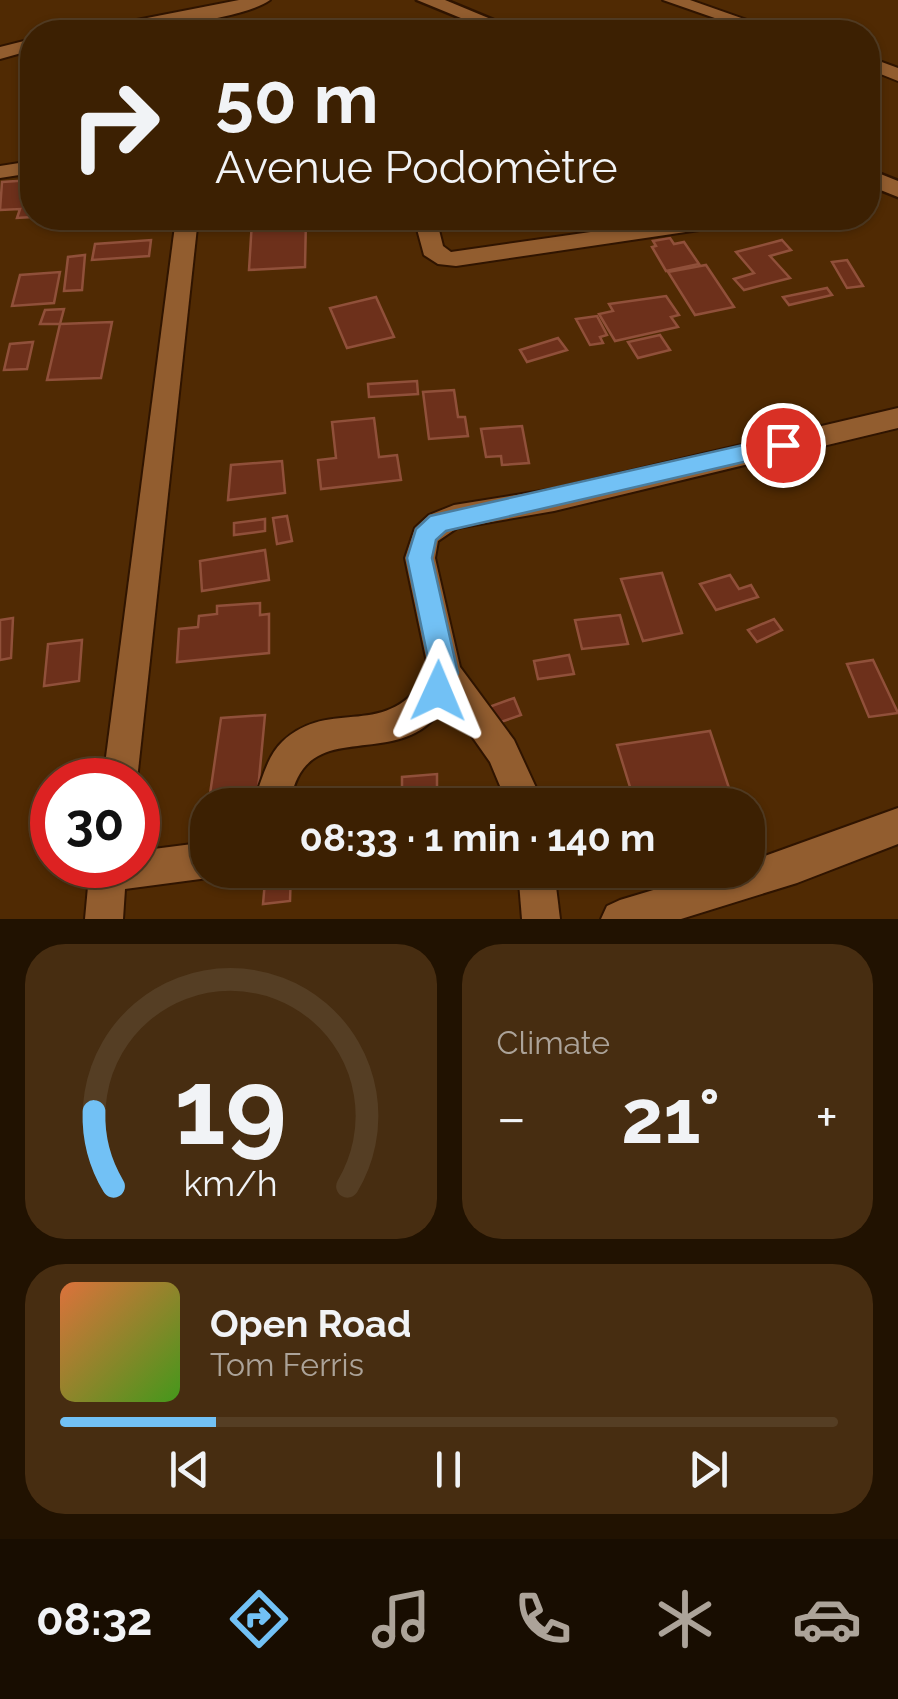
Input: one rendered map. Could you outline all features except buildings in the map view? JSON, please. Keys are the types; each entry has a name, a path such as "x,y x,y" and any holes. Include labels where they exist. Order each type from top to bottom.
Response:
{"street":[{"path":"177,20 261,0"},
{"path":"672,0 734,20"},
{"path":"435,1 482,20"},
{"path":"123,758 186,230"},
{"path":"428,230 432,250 446,259 649,230"},
{"path":"518,788 502,751 444,673 420,558 425,536 439,523 898,418"},
{"path":"278,788 295,752 321,739 386,729 411,720 428,705 444,673"},
{"path":"620,919 797,864 898,826"},
{"path":"160,864 190,862"},
{"path":"104,919 106,888"},
{"path":"538,888 542,919"}],"route":[{"path":"438,691 444,673 420,544 439,523 783,445"}]}
